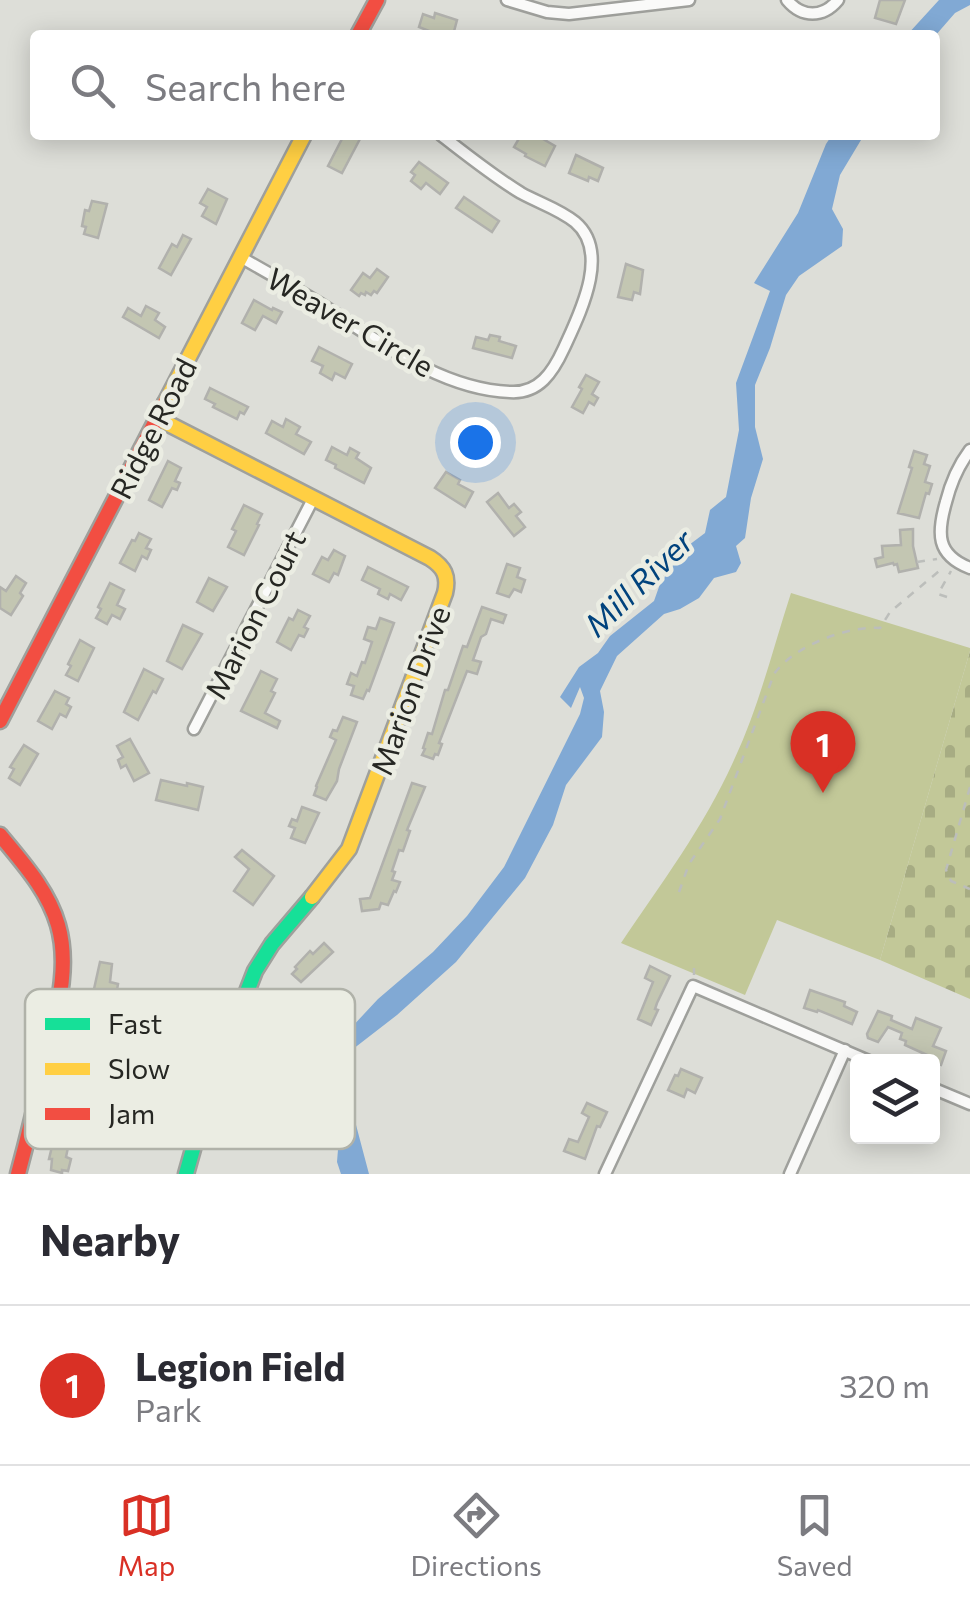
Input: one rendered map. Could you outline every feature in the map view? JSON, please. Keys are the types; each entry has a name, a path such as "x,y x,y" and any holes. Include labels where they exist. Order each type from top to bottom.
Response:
{"main road":[{"path":"361,30 377,0"},
{"name":"Ridge Road","path":"0,721 301,140"},
{"name":"Marion Drive","path":"157,418 442,566 448,576 448,585 349,850 283,929 262,958 248,989"},
{"path":"0,834 42,891 55,917 64,952 60,989"},
{"path":"18,1174 25,1144"},
{"name":"Marion Drive","path":"186,1174 193,1149"}],"street":[{"path":"507,0 569,14 689,0"},
{"path":"788,0 796,10 814,14 831,8 838,0"},
{"name":"Weaver Circle","path":"240,257 434,372 513,393 540,385 558,361 583,299 592,257 590,241 572,219 519,192 448,140"},
{"path":"970,450 951,484 940,521 950,561 970,568"},
{"name":"Marion Court","path":"194,729 313,499"},
{"path":"605,1174 694,980 853,1054"},
{"path":"790,1174 845,1050"},
{"path":"940,1091 970,1104"}],"path":[{"path":"917,562 950,561"},
{"path":"947,597 938,594 950,561"},
{"path":"679,892 686,871 720,818 780,666 798,652 848,630 862,626 880,628 890,612 950,561"},
{"path":"970,788 946,870 951,881 970,889"},
{"path":"694,968 694,980"}],"green space":[{"path":"791,593 970,651 880,960 777,920 745,995 621,943 682,854 722,784 751,719"},
{"path":"970,651 970,999 880,960"}],"water":[{"path":"939,0 970,0 970,5 955,13 940,30 912,30"},
{"path":"829,140 861,140 840,175 832,209 843,229 842,246 799,276 786,295 755,385 755,427 763,459 751,498 745,538 736,546 741,563 736,572 714,578 699,598 664,614 617,656 600,691 604,712 602,737 566,785 553,825 525,878 456,962 355,1047 355,1024 433,952 467,916 504,867 580,714 584,698 580,687 571,708 560,697 579,667 654,601 660,584 685,548 705,533 710,510 726,497 739,430 736,383 770,291 754,283 798,213"},
{"path":"355,1121 369,1174 341,1174 338,1149 355,1149"}],"building":[{"path":"880,0 905,0 896,24 875,18"},
{"path":"435,13 457,20 454,30 419,27 423,14 434,18"},
{"path":"341,140 359,140 342,173 328,166"},
{"path":"518,140 545,140 555,146 545,166 514,147"},
{"path":"576,155 603,168 598,181 569,173"},
{"path":"419,162 448,183 440,194 426,183 421,189 411,181 415,175 411,172"},
{"path":"208,189 227,199 216,224 202,216 207,207 200,203"},
{"path":"464,197 499,221 492,232 456,208"},
{"path":"92,201 107,204 98,238 84,234 86,227 82,226 85,210 89,211"},
{"path":"183,235 191,239 171,275 159,268 172,244 177,247"},
{"path":"626,264 643,270 640,294 634,292 632,300 618,297"},
{"path":"377,269 388,277 377,293 359,296 351,290 363,273 370,278"},
{"path":"254,300 282,312 276,323 263,316 255,330 242,323"},
{"path":"146,306 159,313 155,320 165,327 159,338 123,317 128,308 141,316"},
{"path":"490,335 516,346 512,358 473,348 476,337 488,340"},
{"path":"319,347 352,364 345,378 335,373 332,380 320,373 323,366 312,361"},
{"path":"586,375 599,382 592,394 598,398 594,405 589,402 583,413 572,407"},
{"path":"210,388 248,407 244,414 240,412 237,419 213,407 215,404 205,399"},
{"path":"286,419 300,427 296,434 311,442 304,454 266,433 272,421 283,427"},
{"path":"332,447 347,455 350,448 359,453 356,458 371,468 364,483 326,460"},
{"path":"914,451 927,455 924,464 930,466 925,482 932,484 919,518 898,513"},
{"path":"168,461 181,468 175,481 180,483 177,490 172,488 162,507 149,500"},
{"path":"446,472 473,492 465,507 435,488"},
{"path":"498,493 509,508 514,504 521,512 516,516 525,527 514,536 487,502"},
{"path":"244,505 262,514 244,555 228,547"},
{"path":"913,529 918,568 899,572 893,563 877,567 875,559 883,557 882,546 901,545 900,530"},
{"path":"139,533 151,539 146,548 151,550 147,559 142,556 135,571 120,563"},
{"path":"334,550 345,556 338,575 334,573 329,582 313,574 322,557 328,560"},
{"path":"507,564 520,568 517,577 525,580 521,592 514,589 509,597 497,593"},
{"path":"368,567 408,587 401,600 390,594 388,599 378,594 380,589 362,580"},
{"path":"16,576 26,583 11,615 0,608 0,587 6,591"},
{"path":"209,578 227,587 213,611 197,602"},
{"path":"110,583 124,590 117,605 125,609 120,619 112,615 107,624 96,618"},
{"path":"482,607 506,615 503,623 491,619 481,637 473,660 481,662 477,674 467,671 438,755 433,759 422,755 423,748"},
{"path":"298,610 310,616 304,627 308,629 304,637 299,635 291,650 277,642 289,618 293,620"},
{"path":"380,618 394,623 363,699 351,695 354,686 347,684 351,673 357,676 362,662 365,663 372,642 364,639 368,627 376,629"},
{"path":"183,625 202,634 182,669 167,661"},
{"path":"80,640 94,648 78,681 66,675"},
{"path":"144,669 163,679 138,720 124,712"},
{"path":"261,671 277,679 265,713 280,721 277,728 241,711"},
{"path":"55,691 69,698 66,704 71,707 66,717 60,714 52,729 38,721"},
{"path":"343,717 357,722 337,781 326,800 314,795 336,740 330,737"},
{"path":"130,739 149,773 134,781 126,765 121,768 118,760 123,757 117,746"},
{"path":"24,745 38,754 20,785 9,778 14,769 10,767"},
{"path":"161,780 203,787 198,810 156,800"},
{"path":"412,783 425,787 392,871 392,880 400,882 388,905 381,903 379,909 362,911 360,899 370,898"},
{"path":"302,807 319,813 305,843 291,838 295,828 289,826 292,819 297,821"},
{"path":"242,850 274,876 253,905 234,891 249,869 235,857"},
{"path":"324,943 333,952 301,982 292,974 295,967"},
{"path":"100,962 112,964 110,982 118,984 117,989 94,989"},
{"path":"650,966 670,976 651,1025 638,1019 653,982 645,978"},
{"path":"810,990 845,1002 844,1006 857,1012 852,1024 804,1008"},
{"path":"878,1011 912,1029 916,1018 941,1028 933,1046 946,1051 941,1065 940,1054 925,1054 905,1045 906,1041 900,1039 902,1033 888,1027 878,1042 867,1034"},
{"path":"681,1069 702,1078 695,1093 687,1089 684,1097 668,1090"},
{"path":"587,1103 607,1112 600,1127 597,1126 585,1159 564,1151 569,1139 578,1142 589,1117 582,1113"},
{"path":"51,1149 68,1149 66,1157 71,1159 68,1171 51,1170"}],"traffic: fast":[{"path":"248,989 272,944 312,897"},
{"path":"186,1174 193,1149"}],"traffic: slow":[{"path":"165,403 301,140"},
{"path":"157,418 430,558 446,577 445,593 349,849 312,897"}],"traffic: jam":[{"path":"361,30 377,0"},
{"path":"0,721 165,403"},
{"path":"0,835 34,877 58,925 63,959 60,989"},
{"path":"18,1174 25,1146"}],"place":[{"name":"Legion Field","path":"823,793"}],"water label":[{"name":"Mill River","path":"638,582"}]}
